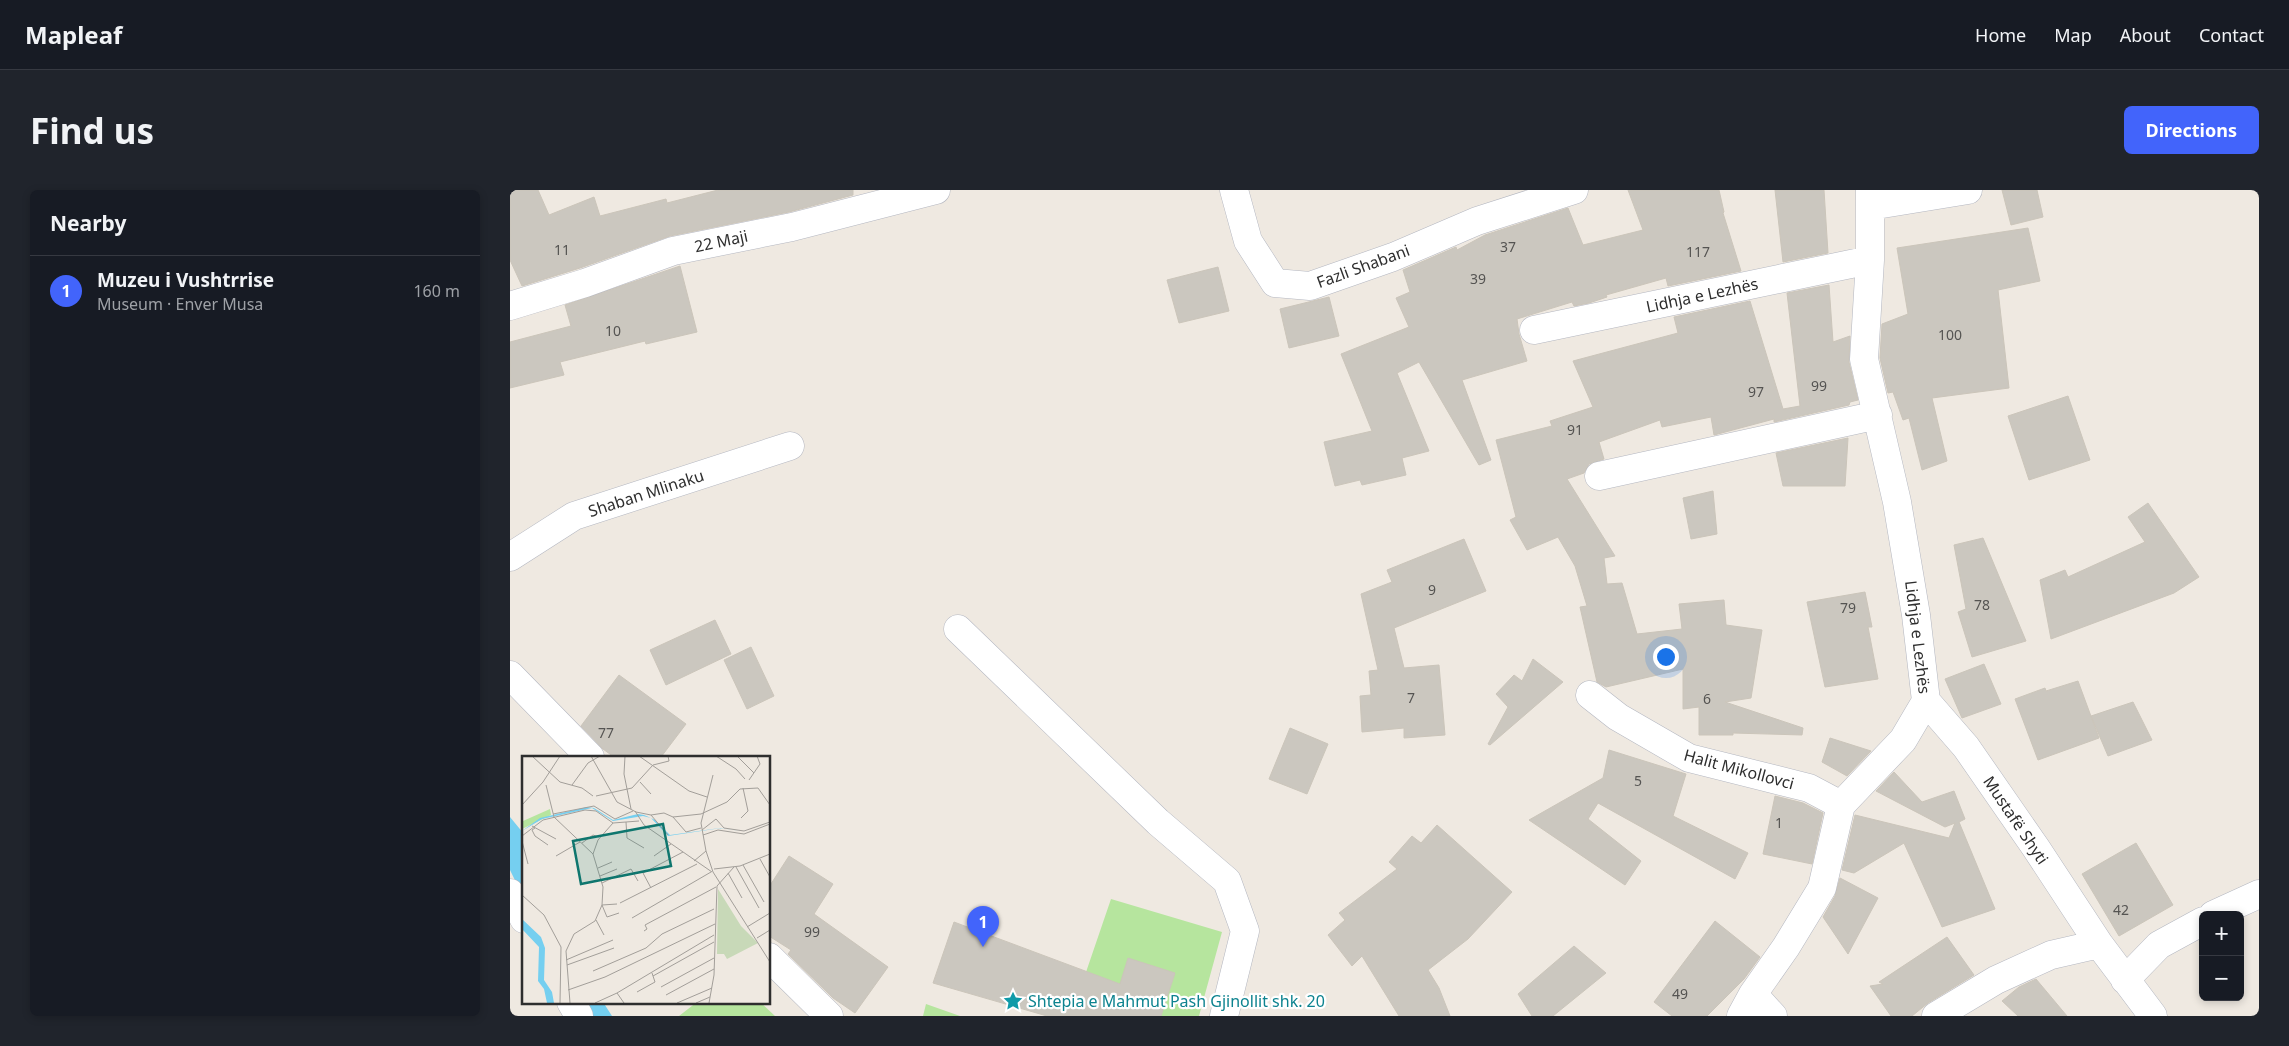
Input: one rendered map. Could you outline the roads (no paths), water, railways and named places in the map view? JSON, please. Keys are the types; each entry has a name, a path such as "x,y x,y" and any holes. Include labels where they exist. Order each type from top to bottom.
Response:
{"street":[{"name":"22 Maji","path":"510,306 586,283 673,251 792,226 936,190"},
{"name":"Fazli Shabani","path":"1234,190 1248,241 1275,283 1310,286 1393,257 1544,194 1574,190"},
{"name":"Lidhja e Lezhës","path":"1841,805 1903,740 1926,701 1916,615 1899,511 1864,358 1870,260 1870,198 1968,190"},
{"name":"Lidhja e Lezhës","path":"1534,330 1870,260"},
{"path":"1599,476 1878,415"},
{"name":"Shaban Mlinaku","path":"510,557 574,516 790,446"},
{"path":"958,630 1158,822 1227,881 1246,931 1224,1016"},
{"path":"510,675 589,756"},
{"name":"Halit Mikollovci","path":"1590,695 1618,717 1689,758 1809,788 1841,805"},
{"name":"Mustafë Shyti","path":"1926,701 1966,746 2099,944 2153,1016"},
{"path":"1773,1016 1747,1005 1786,948 1822,888 1841,805"},
{"path":"510,893 522,915"},
{"path":"2222,911 2259,894"},
{"path":"2125,980 2159,945 2199,922"},
{"path":"1936,1016 1996,980 2051,955 2099,944"},
{"path":"770,958 828,1016"},
{"path":"572,1004 579,1016"}],"water":[{"path":"510,817 522,832 522,895 510,870"},
{"path":"578,1004 604,1004 612,1016 587,1016"}],"place":[{"name":"Muzeu i Vushtrrise","path":"983,947"},
{"name":"Shtepia e Mahmut Pash Gjinollit shk. 20","path":"1013,1001"}]}
